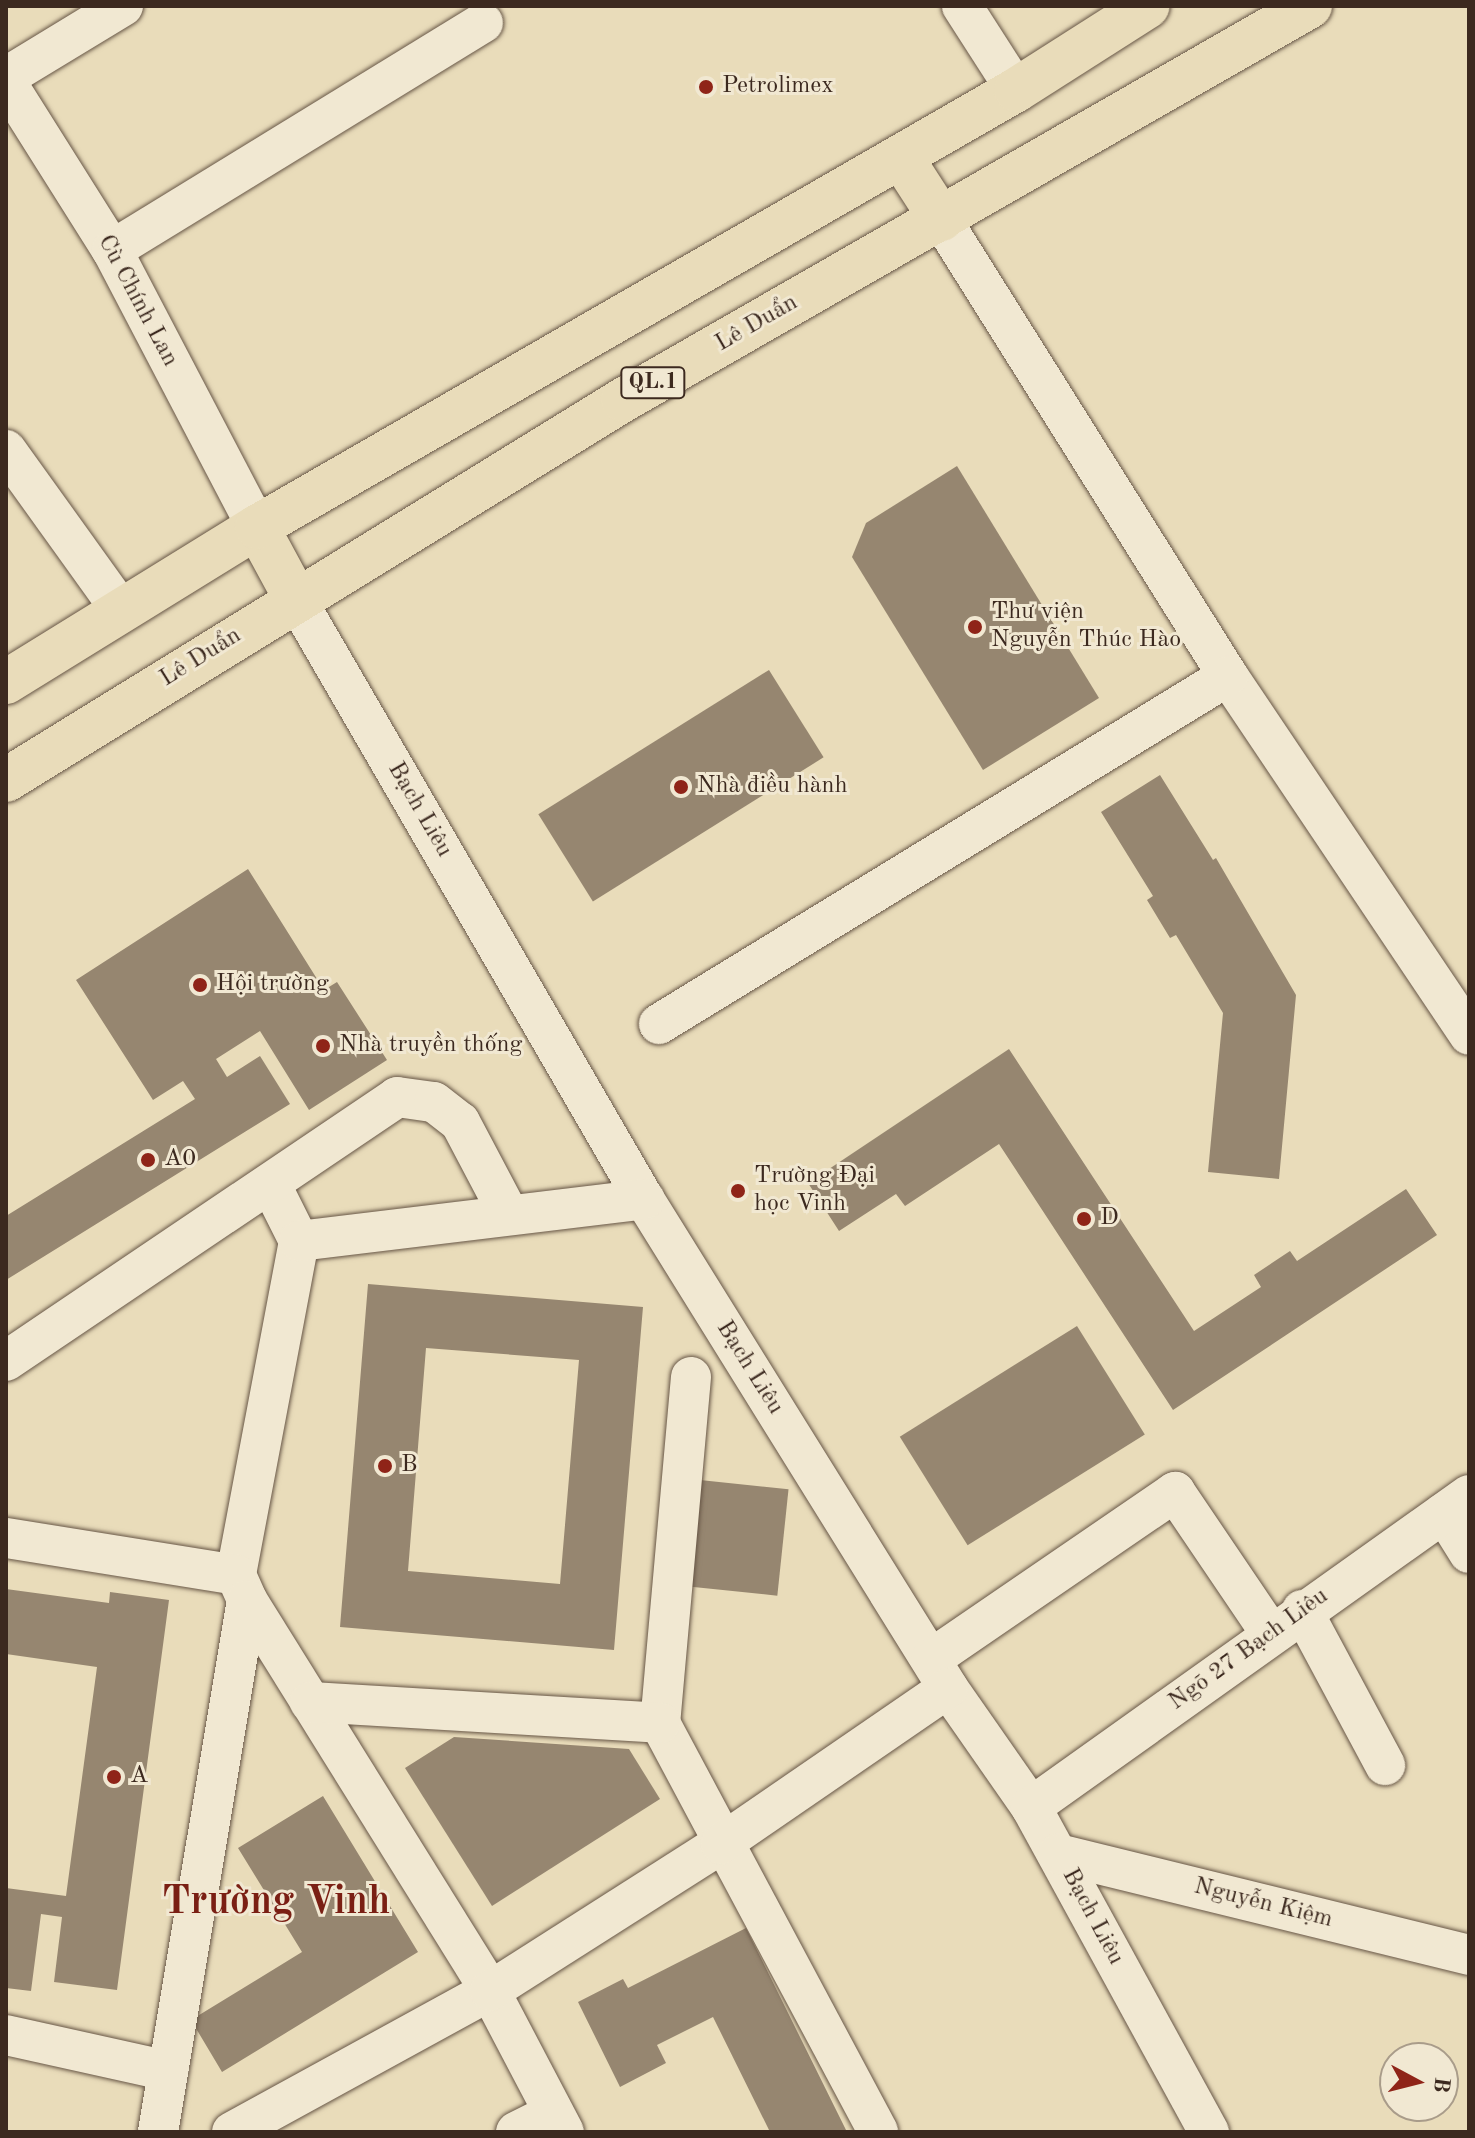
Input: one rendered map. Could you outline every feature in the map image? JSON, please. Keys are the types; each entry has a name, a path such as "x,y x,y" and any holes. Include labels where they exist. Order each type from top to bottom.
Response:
{"main road":[{"path":"6,682 257,527 1016,90 1148,6"},
{"name":"Lê Duẩn","path":"6,780 623,400 1310,6"},
{"path":"901,157 941,219"},
{"path":"257,527 296,599"}],"street":[{"path":"6,79 123,6"},
{"path":"962,6 1016,90"},
{"path":"112,250 483,23"},
{"name":"Cù Chính Lan","path":"6,79 112,250 257,527"},
{"path":"941,219 1228,676 1469,1034"},
{"path":"6,450 121,610"},
{"name":"Bạch Liêu","path":"296,599 644,1199 939,1673 1031,1807 1209,2132"},
{"path":"659,1024 1228,676"},
{"path":"6,1361 271,1185 388,1101 410,1096 434,1102 460,1122 509,1215"},
{"path":"158,2132 299,1241 271,1185"},
{"path":"299,1241 644,1199"},
{"path":"691,1377 660,1723 721,1844 878,2132"},
{"path":"232,2132 490,1991 721,1844 1175,1492 1271,1634"},
{"path":"1457,1504 1469,1553"},
{"name":"Ngõ 27 Bạch Liêu","path":"1031,1807 1302,1610 1457,1504"},
{"path":"6,1538 242,1587 490,1991 559,2123 516,2132"},
{"path":"1302,1610 1385,1765"},
{"path":"310,1702 660,1723"},
{"name":"Nguyễn Kiệm","path":"1058,1854 1469,1955"},
{"path":"6,2035 168,2071"}],"building":[{"name":"Thư viện Nguyễn Thúc Hào","path":"957,466 1099,698 983,770 852,557 866,523"},
{"name":"Nhà điều hành","path":"769,670 824,757 593,901 538,814"},
{"path":"1160,775 1213,860 1216,858 1296,995 1279,1179 1208,1172 1223,1013 1176,935 1170,938 1147,900 1153,896 1101,812"},
{"path":"248,869 324,990 337,982 387,1060 309,1110 260,1031 216,1059 227,1077 260,1056 290,1104 6,1280 6,1216 195,1099 183,1081 153,1100 76,980"},
{"name":"D","path":"1009,1049 1194,1331 1261,1287 1254,1275 1290,1251 1297,1261 1406,1189 1437,1235 1173,1410 999,1144 905,1206 896,1194 839,1231 808,1183"},
{"name":"B","path":"368,1284 643,1307 614,1650 340,1627","holes":["426,1348 579,1360 560,1584 408,1571"]},
{"path":"1077,1326 1145,1435 968,1545 900,1437"},
{"path":"700,1480 789,1489 777,1596 689,1586"},
{"name":"A","path":"6,1589 109,1603 110,1592 169,1600 117,1990 54,1982 62,1917 41,1914 31,1991 6,1988 6,1888 66,1896 97,1667 6,1654"},
{"path":"454,1737 629,1749 660,1799 492,1906 405,1768"},
{"path":"323,1796 418,1952 222,2072 191,2020 302,1952 238,1848"},
{"path":"746,1928 847,2132 770,2132 713,2017 657,2045 666,2063 620,2087 578,2002 623,1979 628,1988"}],"place":[{"name":"Petrolimex","path":"706,87"},
{"name":"Thư viện Nguyễn Thúc Hào","path":"975,627"},
{"name":"Nhà điều hành","path":"681,787"},
{"name":"Hội trường","path":"200,985"},
{"name":"Nhà truyền thống","path":"323,1046"},
{"name":"A0","path":"148,1160"},
{"name":"Trường Đại học Vinh","path":"738,1191"},
{"name":"D","path":"1084,1219"},
{"name":"B","path":"385,1466"},
{"name":"A","path":"114,1777"}],"district":[{"name":"Trường Vinh","path":"276,1903"}]}
